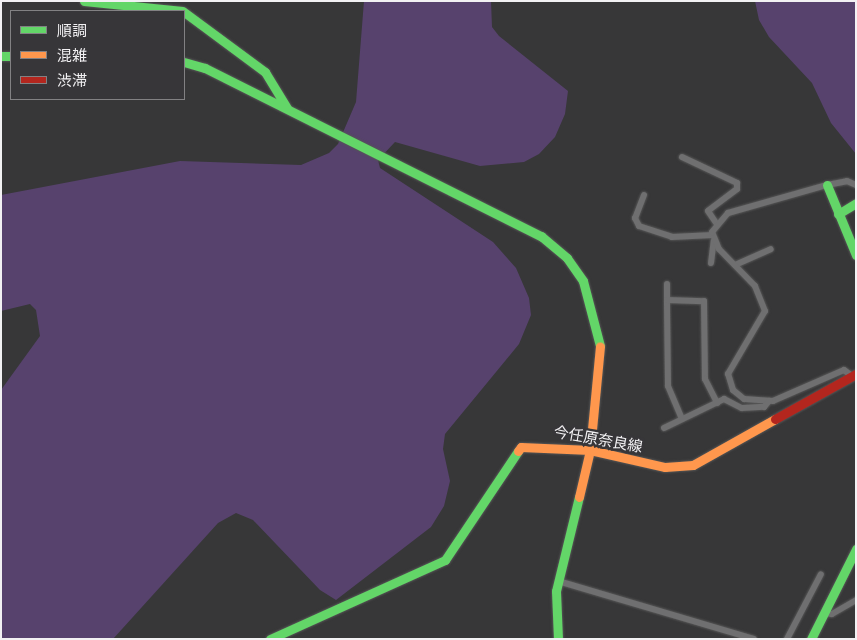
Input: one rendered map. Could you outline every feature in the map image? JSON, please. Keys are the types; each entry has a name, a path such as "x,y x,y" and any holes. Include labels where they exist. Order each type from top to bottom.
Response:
{"street":[{"path":"84,1 167,10"},
{"path":"185,13 265,72 287,108"},
{"path":"185,62 287,108 505,216 541,236 567,258 592,303 600,342 590,450 558,581 558,639"},
{"path":"682,157 737,183 737,189 708,211 716,224"},
{"path":"711,263 716,224 728,213 827,184 847,181 856,185"},
{"path":"827,184 856,255"},
{"path":"644,194 635,218 639,226 672,237 714,237"},
{"path":"838,214 856,203"},
{"path":"714,237 735,266 755,286 764,310 732,363 729,382 744,399 769,401 844,370 854,375"},
{"path":"735,266 771,249"},
{"path":"668,284 668,386 682,419"},
{"path":"667,300 704,301 705,379 717,403"},
{"name":"今任原奈良線","path":"270,639 445,560 512,454 521,447 590,450 665,467 693,465 854,375"},
{"path":"664,428 724,399 742,408 764,407 769,401"},
{"path":"811,639 856,550"},
{"path":"787,639 821,574"},
{"path":"558,581 754,639"},
{"path":"824,613 832,614 856,600"}],"shaded area":[{"path":"364,1 491,1 492,27 499,36 568,91 565,114 555,137 539,154 524,162 480,166 395,142 378,160 380,168 493,242 516,268 529,298 531,315 519,344 445,434 443,449 450,481 444,506 431,527 336,600 320,590 253,520 236,513 218,523 113,639 1,639 1,390 40,336 36,310 30,304 1,311 1,195 180,161 301,165 329,153 338,144 356,102"},
{"path":"755,1 856,1 856,154 831,123 812,83 769,37 759,20"}],"traffic: fast":[{"path":"84,1 172,10"},
{"path":"185,13 265,72 287,108"},
{"path":"1,56 10,56"},
{"path":"185,62 205,68 541,236 567,258 583,281 600,346"},
{"path":"827,185 856,255"},
{"path":"838,214 856,203"},
{"path":"270,639 445,560 518,451"},
{"path":"558,639 556,591 579,497"},
{"path":"811,639 856,549"}],"traffic: slow":[{"path":"579,497 590,450 600,346"},
{"path":"518,451 521,447 590,450 665,467 693,465 775,419"}],"traffic: jam":[{"path":"775,419 856,374"}]}
